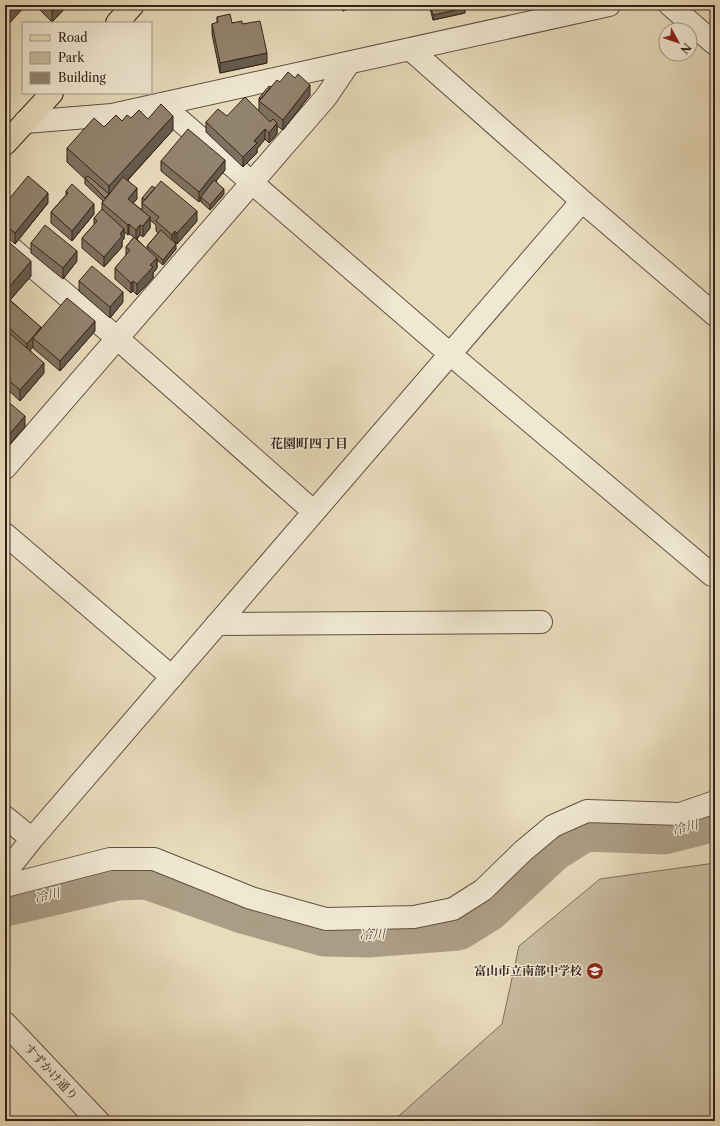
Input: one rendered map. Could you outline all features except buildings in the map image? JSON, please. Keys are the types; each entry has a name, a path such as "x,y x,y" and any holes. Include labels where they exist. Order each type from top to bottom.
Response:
{"main road":[{"path":"118,22 133,5"},
{"path":"5,144 51,94"}],"street":[{"path":"25,122 112,115 609,5"},
{"path":"670,5 715,44"},
{"path":"410,49 582,201 715,315"},
{"path":"5,468 326,97 349,63"},
{"path":"161,104 450,354 712,575 715,571"},
{"path":"5,873 32,839 313,511 582,201"},
{"path":"5,243 117,338 313,511"},
{"path":"5,534 172,677"},
{"path":"217,624 541,622"},
{"path":"5,886 110,859 154,859 251,898 326,919 414,917 452,910 483,890 523,850 554,826 587,811 680,814 715,802"},
{"path":"5,817 32,839"},
{"name":"すずかけ通り","path":"5,1023 98,1121"}],"green space":[{"name":"富山市立南部中学校","path":"715,863 715,1121 393,1121 502,1024 519,946 600,879"}],"waterway":[{"name":"冷川","path":"5,904 117,878 147,877 243,911 325,934 368,935 458,928 487,910 553,849 585,829 664,832 715,819"}],"place":[{"name":"富山市立南部中学校","path":"595,971"}],"district":[{"name":"花園町四丁目","path":"309,443"}]}
